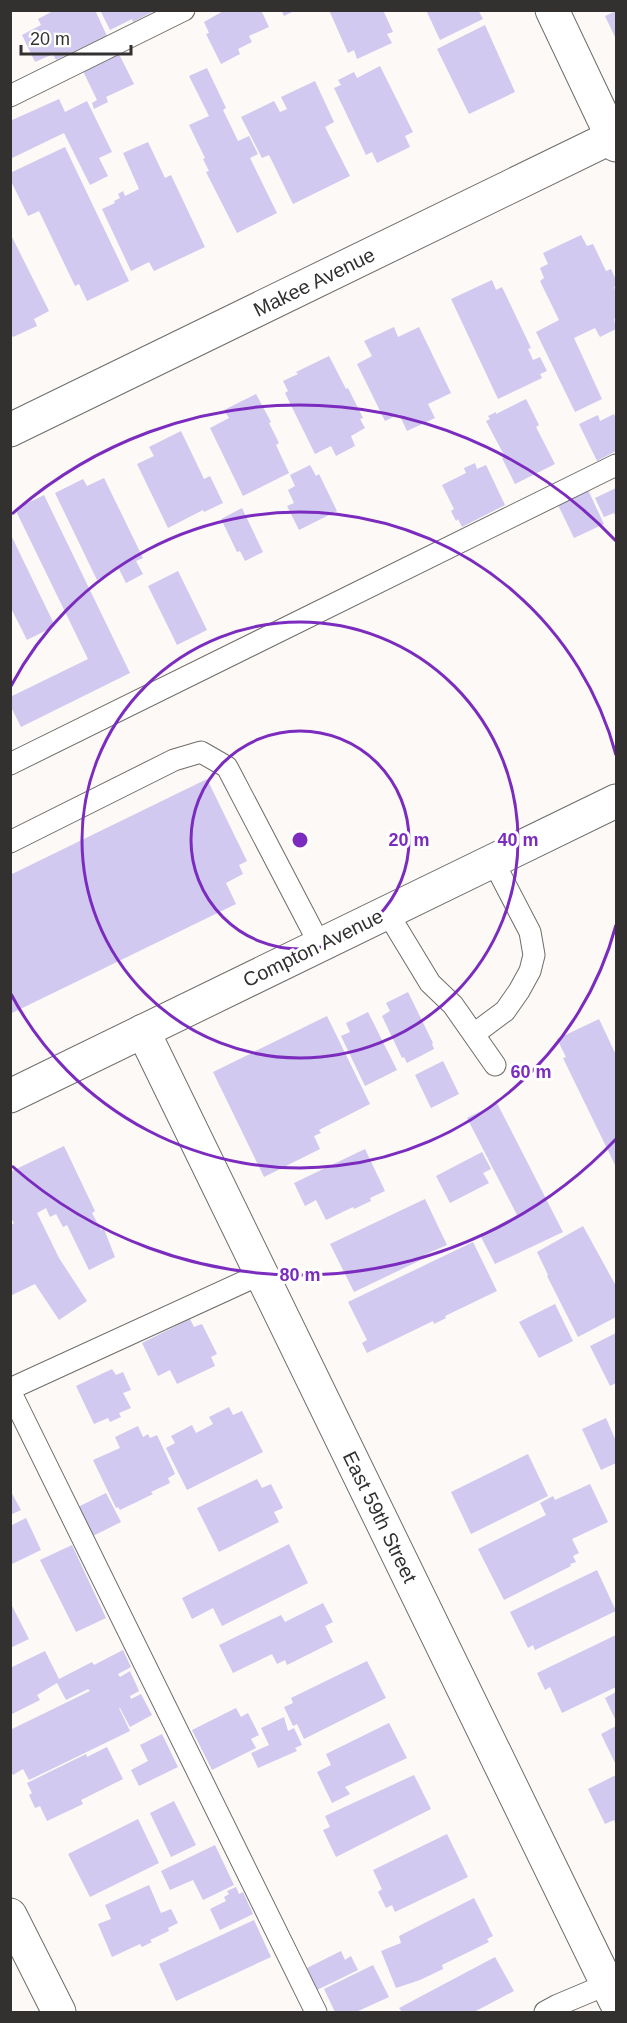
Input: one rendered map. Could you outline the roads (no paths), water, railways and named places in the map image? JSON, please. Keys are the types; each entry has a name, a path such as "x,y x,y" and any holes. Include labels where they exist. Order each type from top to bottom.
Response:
{"street":[{"path":"552,10 615,139"},
{"name":"Makee Avenue","path":"10,430 615,139"},
{"name":"Compton Avenue","path":"10,1096 616,801"},
{"name":"East 59th Street","path":"143,1031 612,1993"},
{"path":"10,1916 59,2013"}],"lane":[{"path":"10,96 184,10"},
{"path":"10,764 616,465"},
{"path":"10,842 174,760 201,752 227,767 320,945"},
{"path":"474,1034 505,1011 530,971 534,955 530,932 493,861"},
{"path":"387,912 430,983 453,1005 495,1065"},
{"path":"261,1274 10,1390 316,2013"},
{"path":"545,2013 558,2005 612,1993"}]}
